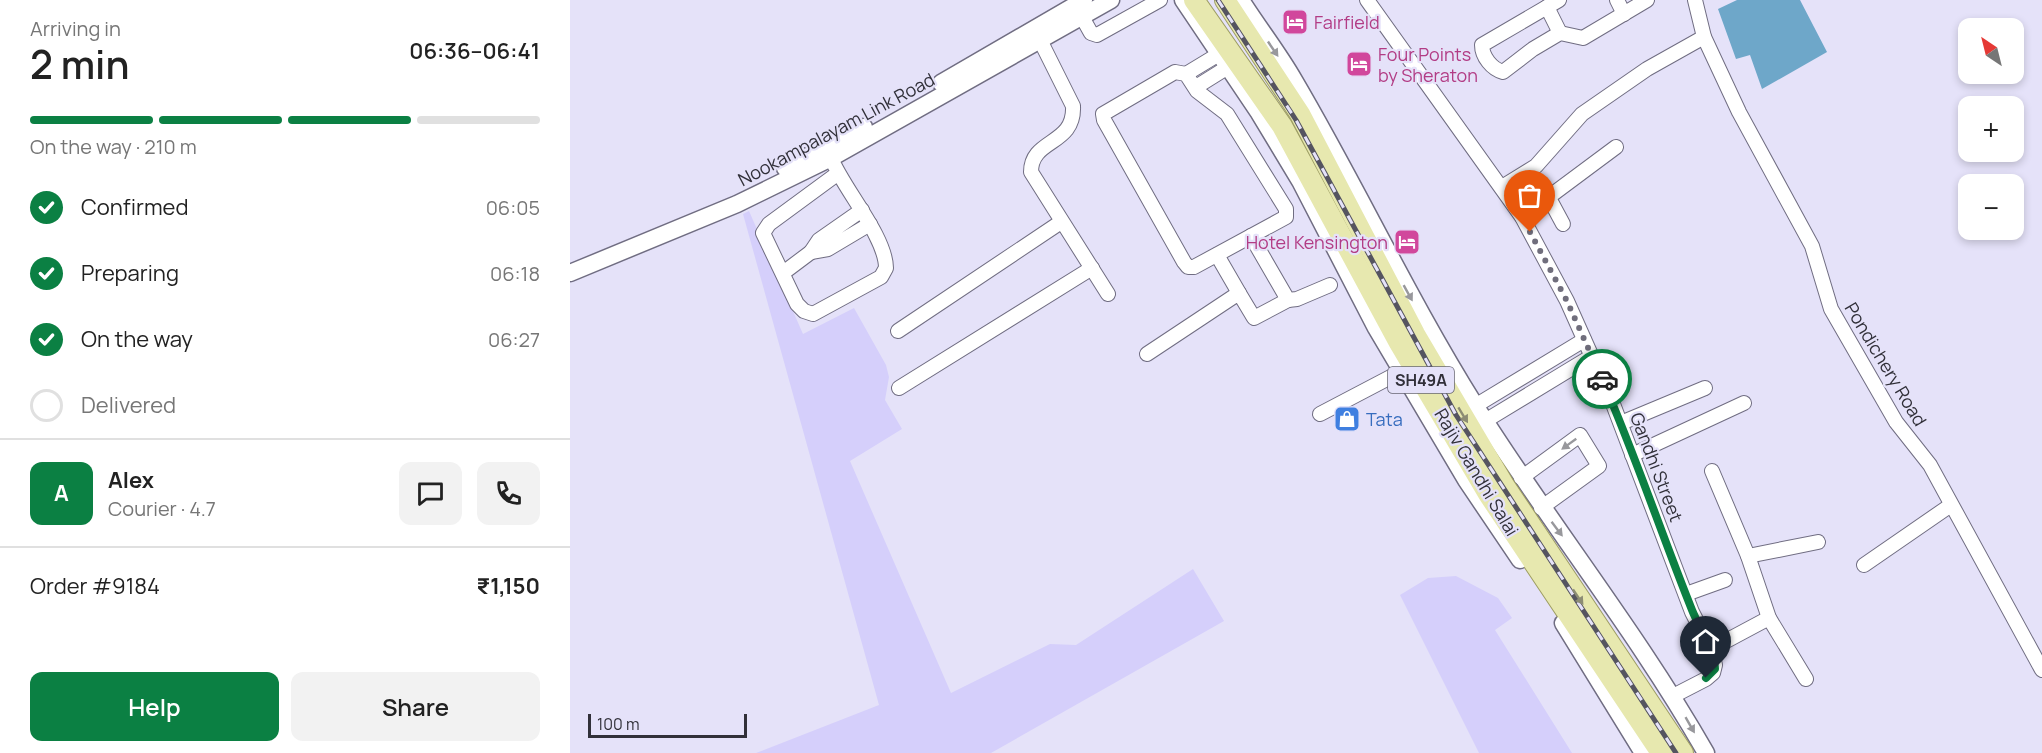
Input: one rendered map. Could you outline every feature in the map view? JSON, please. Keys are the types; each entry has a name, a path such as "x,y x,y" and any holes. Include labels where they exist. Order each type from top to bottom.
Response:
{"main road":[{"name":"Rajiv Gandhi Salai","path":"1194,0 1282,126 1399,343 1494,502 1661,753"},
{"name":"Rajiv Gandhi Salai","path":"1225,0 1300,114 1415,334 1509,493 1683,753"}],"street":[{"name":"Nookampalayam Link Road","path":"570,261 734,195 1083,8 1111,0"},
{"path":"1083,8 1091,33 1097,35 1160,0"},
{"path":"1183,0 1224,60 1300,181 1347,276 1466,480 1568,629 1643,753"},
{"path":"1241,0 1296,84 1405,286 1475,406 1541,508 1673,696 1706,753"},
{"name":"Gandhi Street","path":"1367,0 1522,217 1584,340 1621,423 1686,594 1711,649"},
{"path":"1617,0 1624,14"},
{"path":"1560,33 1553,3 1482,45 1482,52 1496,70 1503,72 1533,49 1560,33 1583,38 1647,0"},
{"name":"Pondichery Road","path":"1695,0 1704,37 1739,112 1812,246 1831,309 1896,422 1930,465 2042,670"},
{"name":"Nookampalayam Link Road","path":"570,273 737,204 831,158 1040,40 1083,8"},
{"path":"1502,187 1536,166 1582,114 1647,69 1704,37"},
{"path":"1040,40 1073,106 1071,125 1035,155 1030,172 1108,294"},
{"path":"1186,74 1197,91 1227,114 1286,209 1286,217 1194,267 1188,267 1104,120 1103,114 1106,109 1175,72 1186,74 1224,60"},
{"path":"1196,87 1224,60"},
{"path":"1522,217 1616,147"},
{"path":"831,158 837,174 870,224 886,263 885,272 813,314 804,311 798,304 764,239 765,230 837,174"},
{"path":"1549,198 1563,224"},
{"path":"783,273 811,252 819,240 862,210"},
{"path":"898,331 1061,222"},
{"path":"811,252 828,249 870,224"},
{"path":"1251,236 1288,300"},
{"path":"1217,255 1254,318 1288,300 1330,285"},
{"path":"899,388 1092,268"},
{"path":"1146,354 1239,294"},
{"path":"1475,406 1584,340"},
{"path":"1485,421 1592,357"},
{"path":"1320,414 1402,371"},
{"path":"1621,423 1705,388"},
{"path":"1632,455 1744,404"},
{"path":"1521,478 1580,435 1599,466 1541,508"},
{"path":"1712,471 1748,556 1769,618 1806,678"},
{"path":"1864,565 1951,505"},
{"path":"1748,556 1818,542"},
{"path":"1686,594 1725,580"},
{"path":"1673,696 1713,673 1715,665 1711,649 1769,618"}],"shaded area":[{"path":"749,211 803,334 854,308 886,365 889,377 885,400 902,429 850,461 951,693 1050,644 1076,645 1193,569 1224,621 991,753 756,753 879,705 743,214"},
{"path":"1456,576 1498,598 1512,618 1495,630 1572,753 1479,753 1400,595 1428,578"}],"water":[{"path":"1737,0 1800,0 1827,52 1762,89 1750,55 1736,59 1718,9"}],"railway":[{"path":"1218,0 1296,120 1456,415 1676,753"}],"way so far":[{"path":"1530,232 1567,301 1602,379"}],"place":[{"name":"Fairfield","path":"1295,22"},
{"name":"Four Points by Sheraton","path":"1359,64"},
{"name":"Hotel Kensington","path":"1407,242"},
{"name":"Tata","path":"1347,419"}],"route":[{"path":"1602,379 1652,501 1692,612 1711,649 1715,669 1706,678"}]}
